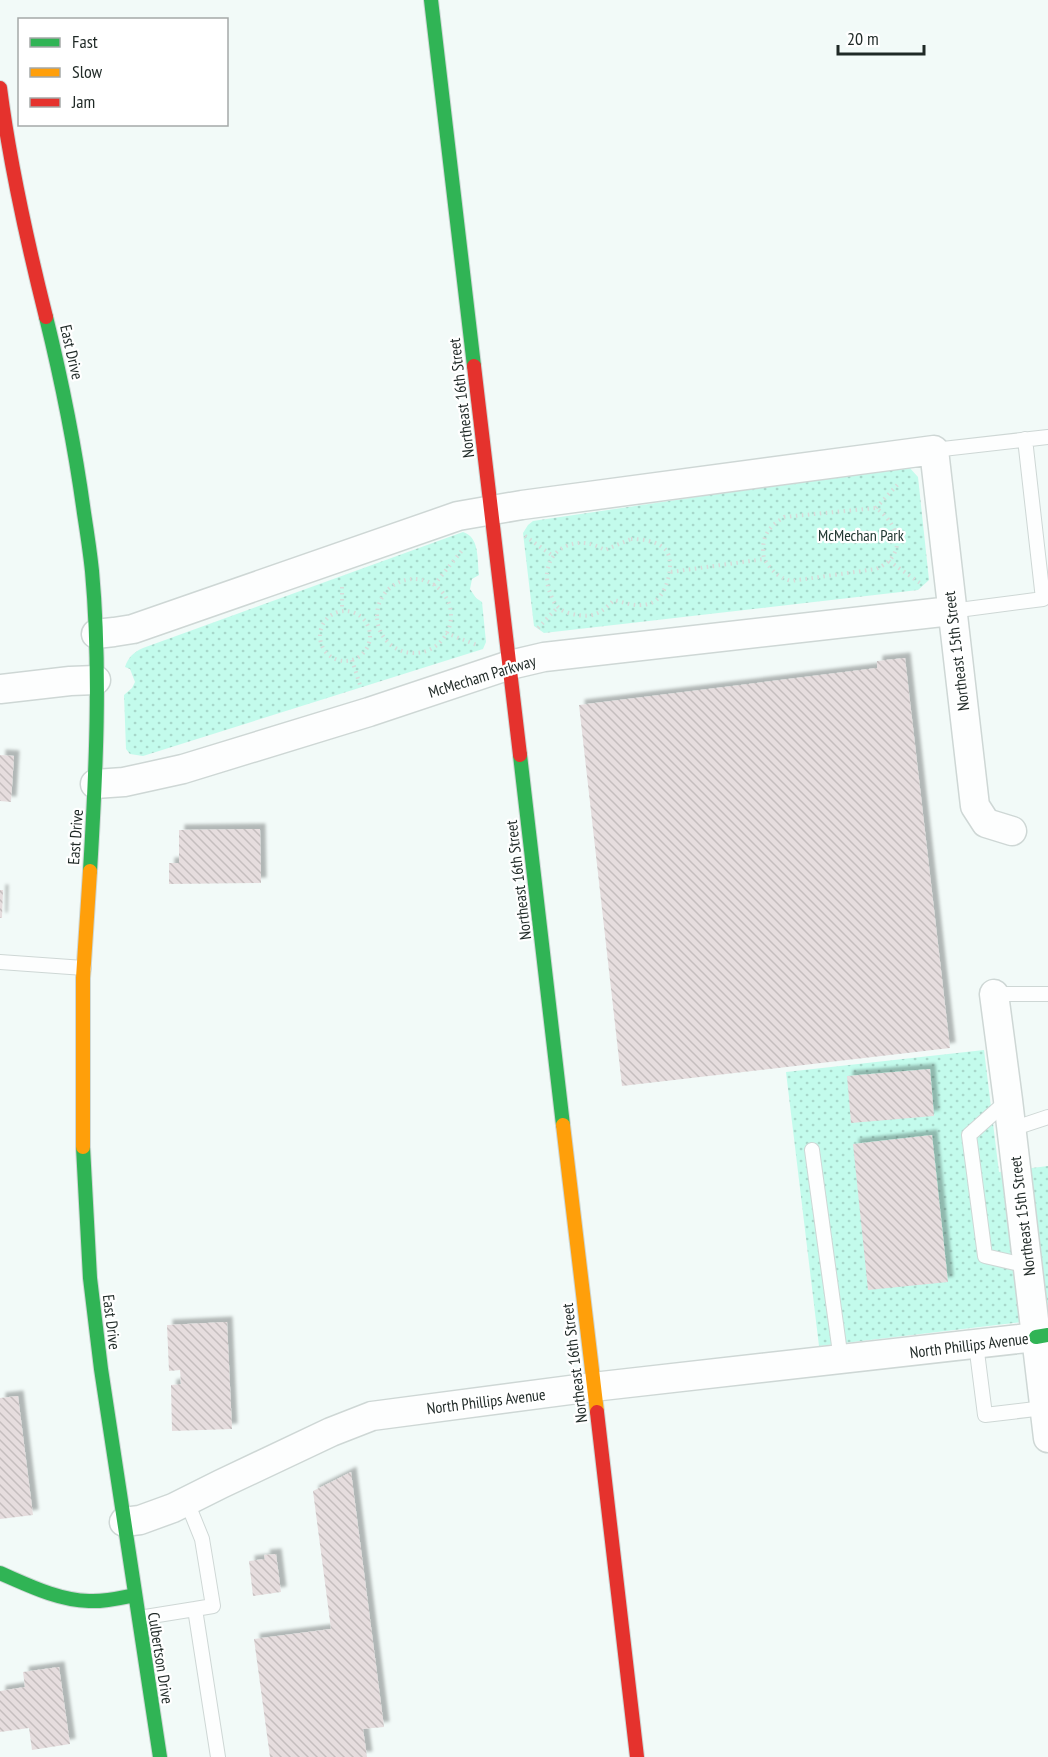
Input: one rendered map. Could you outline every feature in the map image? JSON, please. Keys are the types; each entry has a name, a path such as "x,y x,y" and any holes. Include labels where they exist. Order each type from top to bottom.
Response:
{"street":[{"name":"Northeast 16th Street","path":"431,0 637,1757"},
{"name":"East Drive","path":"0,88 6,135 23,223 50,330 76,457 92,570 96,634 95,784 84,968 82,1082 84,1168 90,1278 101,1369 135,1595"},
{"path":"96,634 133,629 458,516 934,450"},
{"name":"Northeast 15th Street","path":"934,450 975,806 987,823 1012,831"},
{"name":"McMecham Parkway","path":"95,784 124,783 183,769 369,712 510,665 544,657 951,611"},
{"path":"0,689 96,680"},
{"name":"Northeast 15th Street","path":"994,994 1028,1266 1042,1336 1044,1408 1048,1438"},
{"name":"North Phillips Avenue","path":"124,1522 150,1516 187,1502 311,1441 372,1416 593,1387 1042,1336"},
{"name":"Culbertson Drive","path":"0,1573 51,1594 74,1599 107,1600 135,1595 160,1757"}],"lane":[{"path":"934,450 1048,436"},
{"path":"951,611 1043,599 1025,439"},
{"path":"0,962 84,968"},
{"path":"994,994 1048,994"},
{"path":"1008,1100 969,1135 985,1256 1028,1266"},
{"path":"1012,1129 1048,1117"},
{"path":"812,1150 841,1359"},
{"path":"976,1344 985,1415 1044,1408"},
{"path":"139,1618 213,1606 202,1539 187,1502"},
{"path":"195,1609 218,1757"}],"path":[{"path":"876,508 885,514 897,535 896,546 889,561 876,569 791,581 780,578 772,572 764,559 762,546 766,534 773,524 784,517 876,508"},
{"path":"515,530 553,556"},
{"path":"631,539 644,539 666,550 671,572 661,596 653,603 640,606 614,600 600,613 593,616 568,613 558,607 552,598 546,573 553,556 569,545 580,542 605,550 631,539"},
{"path":"671,572 764,559"},
{"path":"889,561 921,584"},
{"path":"412,579 424,580 434,585 447,600 450,609 450,623 442,640 433,648 423,652 400,651 391,645 378,627 376,615 384,594 393,585 412,579"},
{"path":"536,630 558,607"},
{"path":"350,610 364,618 369,626 370,642 362,655 356,659 339,660 326,652 321,644 322,626 333,613 350,610"},
{"path":"369,626 378,627"},
{"path":"446,633 478,645"}],"green space":[{"name":"McMechan Park","path":"908,466 918,477 929,580 918,590 544,633 534,626 523,533 533,521"},
{"path":"463,532 472,539 477,550 479,575 472,579 470,589 482,602 486,642 483,649 143,756 130,754 126,749 124,695 135,682 130,669 125,667 137,651"},
{"path":"984,1050 999,1172 1048,1166 1048,1319 819,1346 786,1072"}],"building":[{"path":"905,658 950,1048 622,1086 579,705 877,668 877,661"},
{"path":"0,755 14,756 11,802 0,801"},
{"path":"260,829 261,883 169,884 169,863 179,863 179,830"},
{"path":"0,890 3,890 2,918 0,918"},
{"path":"930,1069 934,1116 851,1123 847,1076"},
{"path":"932,1135 948,1282 868,1290 853,1144"},
{"path":"227,1322 232,1429 172,1431 171,1385 181,1384 180,1370 169,1371 167,1325"},
{"path":"18,1396 33,1515 0,1519 0,1398"},
{"path":"351,1472 384,1727 363,1729 367,1757 270,1757 254,1639 331,1629 313,1491"},
{"path":"276,1554 281,1592 253,1596 249,1561 265,1559 264,1555"},
{"path":"59,1667 70,1744 32,1750 29,1728 0,1732 0,1691 25,1687 23,1672"}],"traffic: fast":[{"path":"431,0 474,366"},
{"path":"46,317 72,439 92,571 95,608 96,759 90,871"},
{"path":"520,755 563,1125"},
{"path":"83,1147 90,1278 101,1369 160,1757"},
{"path":"1036,1337 1048,1335"},
{"path":"0,1573 43,1591 77,1600 112,1600 135,1595"}],"traffic: slow":[{"path":"83,1147 83,978 90,871"},
{"path":"563,1125 597,1412"}],"traffic: jam":[{"path":"0,88 20,203 46,317"},
{"path":"474,366 520,755"},
{"path":"597,1412 637,1757"}]}
